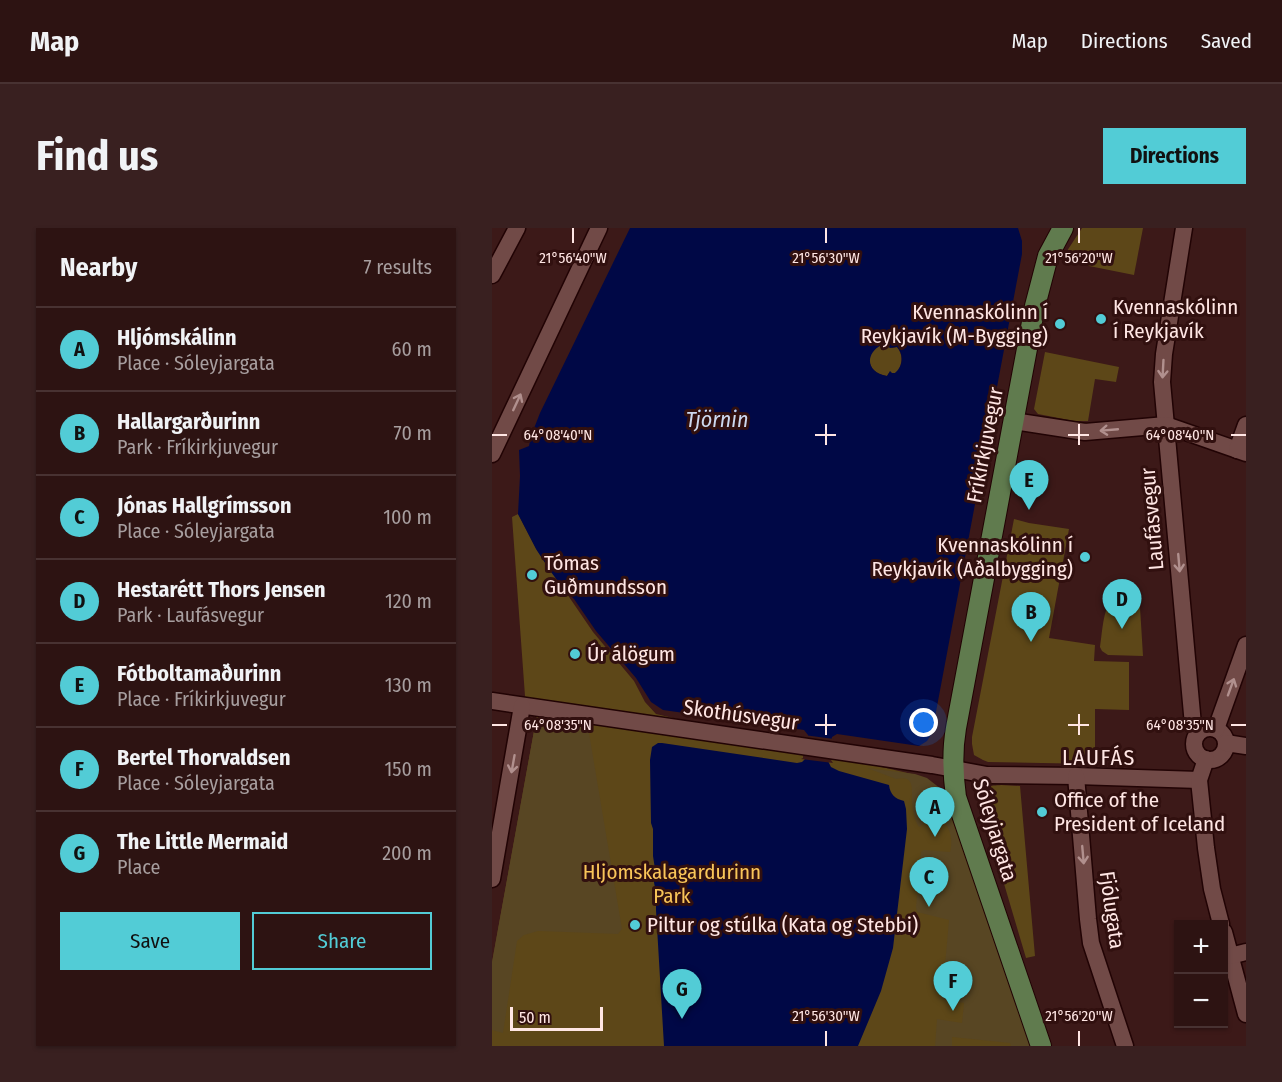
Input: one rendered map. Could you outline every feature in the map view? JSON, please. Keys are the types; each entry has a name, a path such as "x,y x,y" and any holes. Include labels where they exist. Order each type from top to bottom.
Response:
{"main road":[{"path":"1044,255 1046,228"},
{"path":"1044,255 1062,228"},
{"name":"Fríkirkjuvegur","path":"954,770 954,741 957,722 1044,255"},
{"name":"Sóleyjargata","path":"954,770 956,797 1041,1046"},
{"name":"Sóleyjargata","path":"954,770 968,798 1052,1046"}],"street":[{"path":"492,275 496,257 517,228"},
{"path":"492,454 599,228"},
{"name":"Laufásvegur","path":"1184,228 1163,361 1162,382 1193,725 1208,730"},
{"path":"1014,421 1085,432 1166,425 1242,451 1246,425"},
{"path":"1208,730 1222,734 1226,743 1222,754 1216,758 1206,759 1200,755 1194,746 1195,740 1208,730 1246,645"},
{"name":"Skothúsvegur","path":"492,701 932,765 987,776 1199,780"},
{"path":"492,879 522,706"},
{"path":"1226,743 1246,746"},
{"path":"1206,759 1199,780 1211,878 1220,920"},
{"name":"Fjólugata","path":"1076,776 1091,943 1125,1046"},
{"path":"1228,938 1238,954 1246,1014"}],"green space":[{"path":"1082,228 1143,228 1134,275 1064,261 1065,254"},
{"path":"886,344 892,348 897,347 901,358 899,370 887,376 874,370 870,360 874,350"},
{"path":"1045,352 1119,367 1116,382 1095,379 1088,421 1074,421 1038,414 1034,409"},
{"name":"Hljomskalagardurinn Park","path":"518,514 537,550 593,632 634,681 645,702 656,714 916,775 941,789 1031,1046 492,1046 492,963 536,720 525,696 512,517"},
{"path":"1014,519 1069,529 1049,638 1095,645 1094,661 1129,662 1129,710 1095,709 1095,764 988,762 974,755 972,737"},
{"path":"1110,603 1140,607 1143,656 1108,655 1102,651 1100,647 1103,623"},
{"path":"1001,785 1020,786 1035,956 1026,958 978,796 985,788"}],"shaded area":[{"path":"536,720 588,727 622,929 618,934 538,931 524,935 517,941 503,1033 492,1030 492,962"},
{"path":"867,768 915,774 927,778 941,789 1031,1046 1011,1046 1010,1043 952,1037 952,1046 935,1046 937,1019 962,1023 964,1003 942,999 949,920 917,912 916,907 921,852 924,850 950,852 950,834 947,826 937,818 931,817 919,827 913,812 910,781 902,778 896,779"}],"water":[{"name":"Tjörnin","path":"630,228 1018,228 1022,241 1022,254 932,733 927,741 919,746 837,734 832,737 828,761 831,767 889,785 894,796 904,801 906,809 907,829 893,948 881,991 858,1046 664,1046 656,893 653,877 655,869 651,823 650,760 652,747 662,743 797,763 805,759 808,735 804,730 663,710 651,702 636,678 596,631 574,599 551,572 518,514 519,450 529,446 540,413","holes":["881,345 890,348 897,347 902,357 898,370 895,373 890,371 887,376 875,371 870,363 870,358 876,349"]}],"pier":[{"path":"804,735 834,739 831,760 833,763 801,759 803,758"}],"place":[{"name":"Kvennaskólinn í Reykjavík","path":"1101,319"},
{"name":"Kvennaskólinn í Reykjavík (M-Bygging)","path":"1060,324"},
{"name":"Fótboltamaðurinn","path":"1029,510"},
{"name":"Kvennaskólinn í Reykjavík (Aðalbygging)","path":"1085,557"},
{"name":"Tómas Guðmundsson","path":"532,575"},
{"name":"Hestarétt Thors Jensen","path":"1122,629"},
{"name":"Hallargarðurinn","path":"1031,642"},
{"name":"Úr álögum","path":"575,654"},
{"name":"Office of the President of Iceland","path":"1042,812"},
{"name":"Hljómskálinn","path":"935,837"},
{"name":"Jónas Hallgrímsson","path":"929,907"},
{"name":"Piltur og stúlka (Kata og Stebbi)","path":"635,925"},
{"name":"Bertel Thorvaldsen","path":"953,1011"},
{"name":"The Little Mermaid","path":"682,1019"}],"district":[{"name":"LAUFÁS","path":"1099,757"}]}
